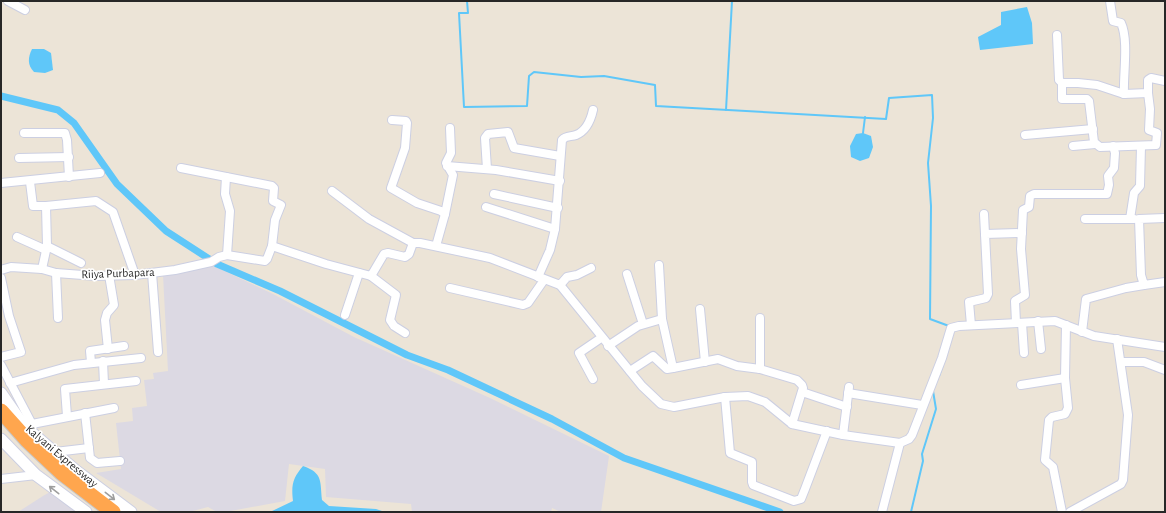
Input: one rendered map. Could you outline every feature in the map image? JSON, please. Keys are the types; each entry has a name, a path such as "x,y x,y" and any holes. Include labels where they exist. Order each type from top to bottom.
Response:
{"highway":[{"name":"Kalyani Expressway","path":"1,411 27,440 62,473 113,512"},
{"name":"Kalyani Expressway","path":"1,423 11,436 47,471 98,512"}],"street":[{"path":"8,1 25,10"},
{"path":"1110,1 1113,21 1121,24 1123,28 1125,46 1124,94"},
{"path":"1058,35 1062,99 1087,99 1089,101 1095,144"},
{"path":"1073,146 1095,144 1100,147 1155,146 1157,144 1157,133 1149,130 1150,108 1148,80 1151,78 1165,81"},
{"path":"1062,83 1097,85 1124,94 1148,93"},
{"path":"450,288 523,305 528,303 541,278 555,229 560,181 560,156 563,139 578,134 590,122 594,110"},
{"path":"392,120 406,121 407,123 405,148 391,188 416,203 441,211 445,214"},
{"path":"436,246 445,214 453,175 447,166 446,161 451,154 450,128"},
{"path":"1025,135 1093,129"},
{"path":"487,169 485,138 488,134 508,132 513,148 560,156"},
{"path":"24,133 65,133 69,157 69,177"},
{"path":"1024,353 1015,301 1025,295 1022,233 1023,210 1030,206 1030,196 1032,194 1107,194 1109,186 1108,176 1114,168 1115,153 1113,146"},
{"path":"1130,218 1134,193 1140,186 1141,146"},
{"path":"19,158 69,157"},
{"path":"447,166 487,169 560,181"},
{"path":"181,168 226,177 273,187 273,201 281,205 275,220 272,246 267,259 265,260 223,256 230,212 226,194 226,177"},
{"path":"1,183 30,182 100,173"},
{"path":"30,182 33,206 96,201 113,212 135,275"},
{"path":"332,191 369,219 413,243 436,246 490,258 560,285 601,338 656,401 667,406 674,407 725,397 748,396 765,402 792,424 843,435 900,443 909,439 912,435 922,405 942,358 951,328 971,325 1055,321 1094,336 1165,347"},
{"path":"494,194 558,208"},
{"path":"42,269 46,248 46,206"},
{"path":"486,207 555,229"},
{"path":"971,325 969,302 986,298 988,294 984,214"},
{"path":"1085,219 1165,218"},
{"path":"1139,219 1141,268 1144,285"},
{"path":"985,234 1022,233"},
{"path":"17,237 80,263"},
{"path":"370,276 382,256 388,253 407,256 413,243"},
{"path":"272,246 370,276 396,294 390,320 394,326 405,333"},
{"name":"Riiya Purbapara","path":"1,270 11,267 42,269 56,273 96,276 135,275 211,262 223,256"},
{"path":"659,266 662,319 672,368"},
{"path":"560,285 567,277 577,275 591,268"},
{"path":"56,273 58,318"},
{"path":"152,273 158,352"},
{"path":"345,315 359,273"},
{"path":"627,274 643,324"},
{"path":"108,349 106,316 114,304 109,275"},
{"path":"1,278 5,318 21,352 1,357"},
{"path":"1082,332 1086,299 1126,288 1165,282"},
{"path":"700,309 705,362"},
{"path":"760,318 760,369"},
{"path":"608,346 643,324 662,319"},
{"path":"1038,322 1041,350"},
{"path":"1062,512 1053,467 1045,460 1049,420 1052,417 1063,415 1067,411 1065,378 1066,325"},
{"path":"593,379 579,353 601,338"},
{"path":"1070,512 1121,484 1123,480 1128,414 1117,339"},
{"path":"90,362 90,351 124,346"},
{"path":"630,371 653,356 667,368 721,360 737,366 760,369 798,380 803,386 792,424"},
{"path":"10,383 90,362 141,358"},
{"path":"103,361 104,384"},
{"path":"1121,362 1144,362 1165,370"},
{"path":"1,365 28,425 67,416 114,408"},
{"path":"1021,385 1065,378"},
{"path":"67,416 64,389 136,381"},
{"path":"843,435 848,390 922,405"},
{"path":"802,392 846,407"},
{"name":"Kalyani Expressway","path":"1,393 28,425 55,452 130,512"},
{"path":"725,397 730,453 752,462 753,485 794,501 801,499 826,431"},
{"path":"85,413 90,458 92,461 97,463 120,461"},
{"path":"1,439 36,475 86,512"},
{"path":"882,512 900,443"},
{"path":"55,452 89,448"},
{"path":"1,479 36,475"}],"shaded area":[{"path":"212,265 273,294 354,337 490,398 609,456 601,512 561,512 552,508 551,512 412,512 411,504 326,497 325,469 289,464 285,501 225,512 217,512 208,507 189,512 161,512 96,473 121,469 116,423 133,421 132,408 147,406 144,380 154,379 153,373 168,371 163,275"},
{"path":"57,488 91,512 18,512 43,496"}],"water":[{"path":"1027,7 1032,23 1033,44 980,50 978,37 1001,25 1001,12"},
{"path":"32,49 44,49 51,53 53,70 45,73 34,72 30,67 29,61"},
{"path":"863,133 871,136 873,147 869,158 860,161 851,157 850,146 856,134"},
{"path":"303,466 314,472 319,478 322,500 329,506 376,509 385,512 270,512 293,501 292,490 294,482 297,474"}],"waterway":[{"path":"467,1 468,13 459,13 464,107 527,106 529,76 534,72 581,77 604,76 655,85 656,106 886,119 889,98 932,95 933,118 928,163 931,206 930,319 949,326"},
{"path":"726,110 732,1"},
{"path":"1,96 58,110 74,123 117,184 166,231 217,264 280,291 407,355 448,370 552,419 624,458 780,512"},
{"path":"863,133 865,117"},
{"path":"939,376 943,365"},
{"path":"911,512 923,461 922,454 936,409 933,391"}]}
